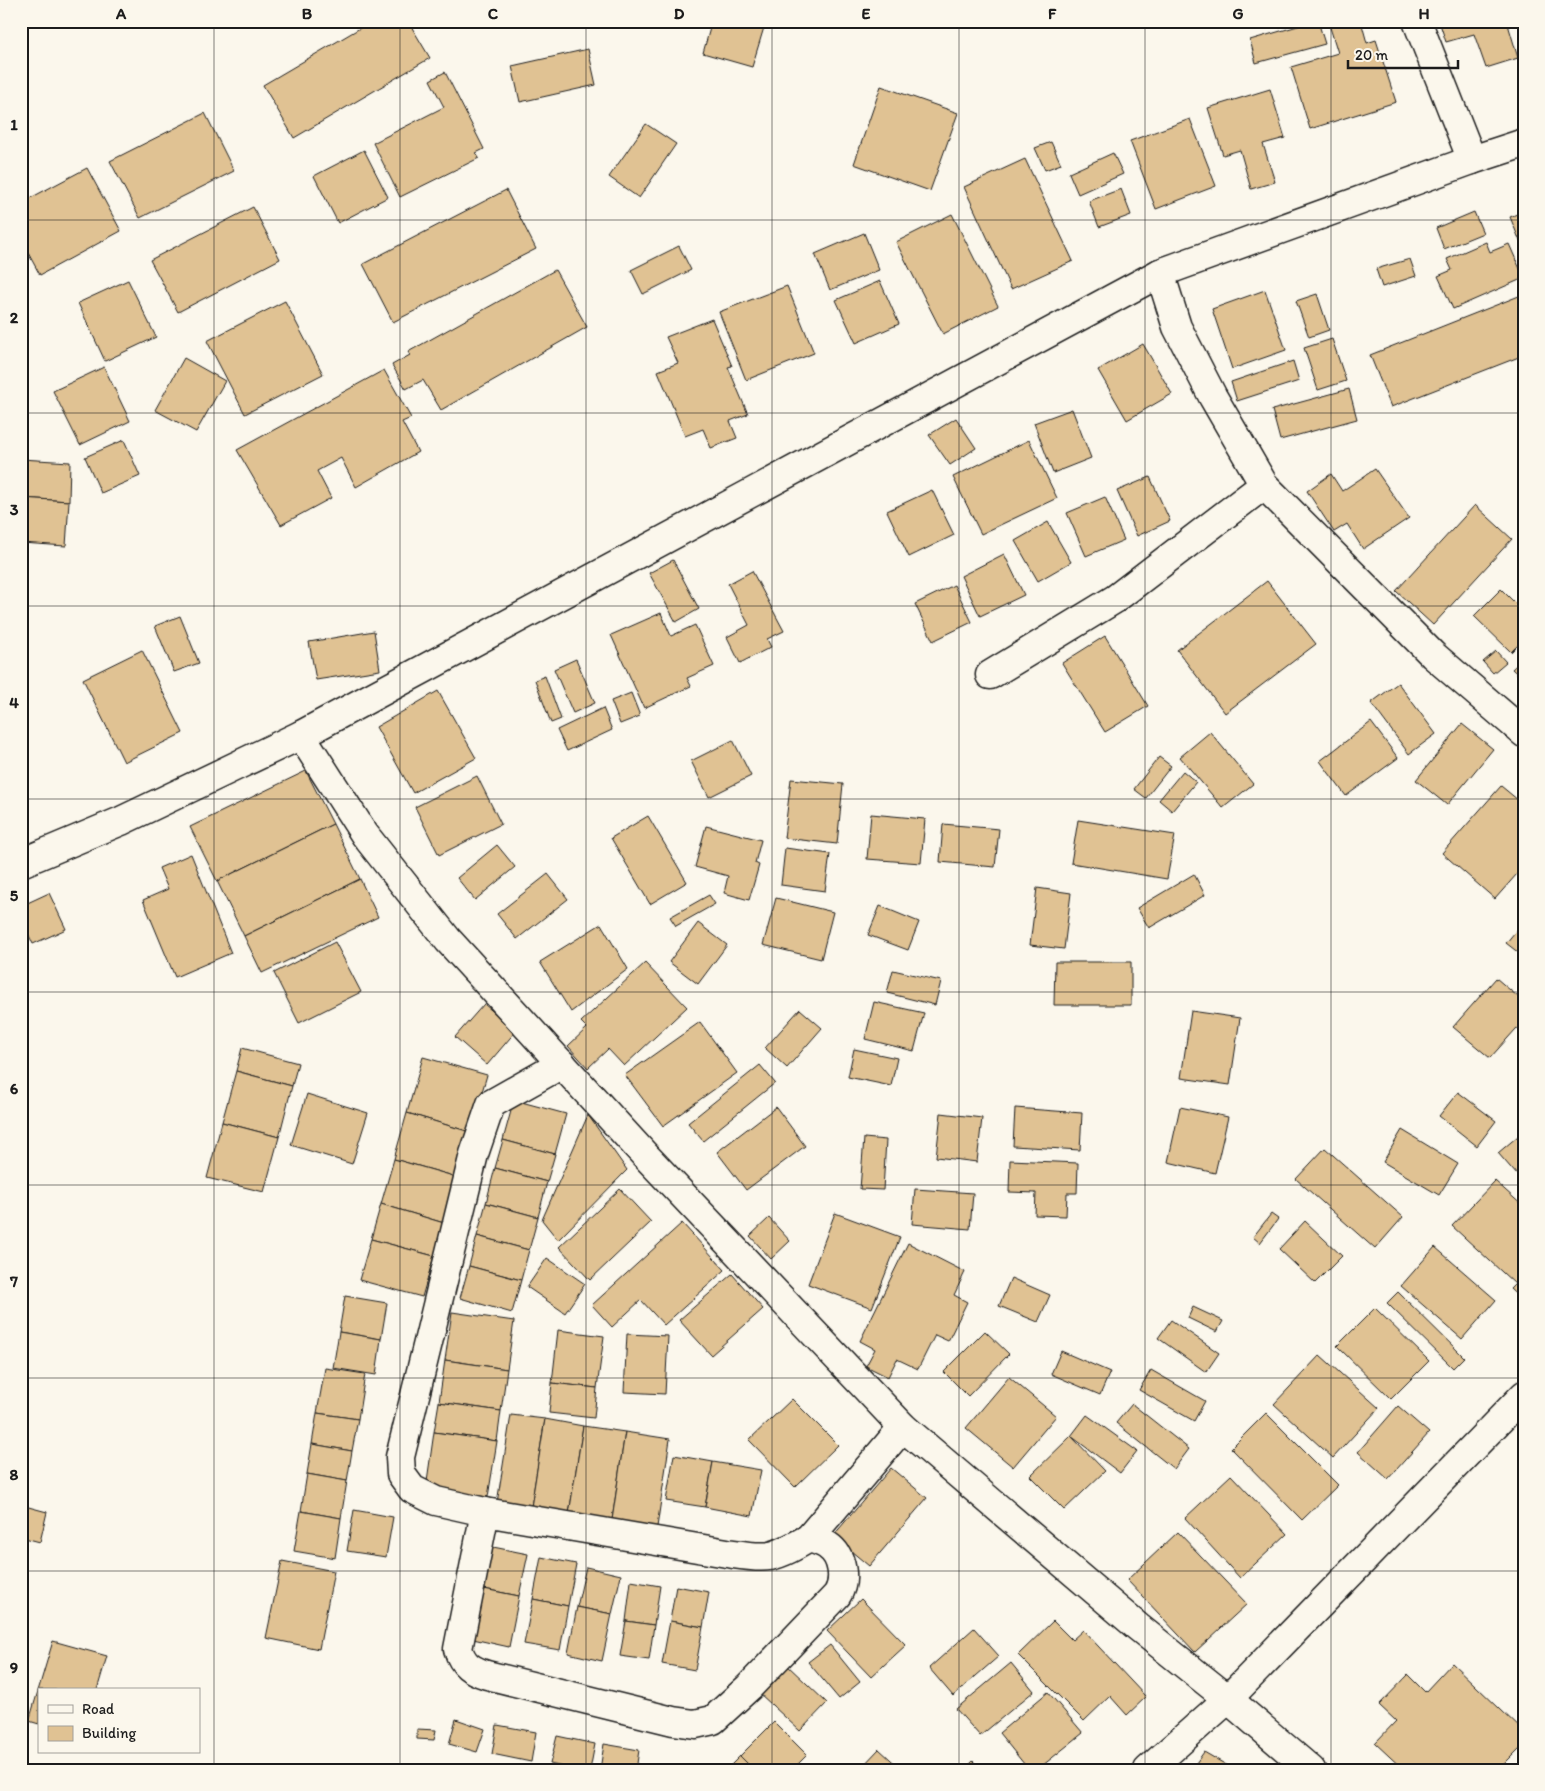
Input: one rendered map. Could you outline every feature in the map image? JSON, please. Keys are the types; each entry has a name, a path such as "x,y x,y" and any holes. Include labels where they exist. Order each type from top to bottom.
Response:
{"main road":[{"path":"1417,21 1472,160"},
{"path":"21,863 121,821 301,735 1160,273 1524,143"},
{"path":"1160,273 1177,326 1213,397 1264,485 1432,655 1524,733"},
{"path":"990,675 1115,599 1264,485"},
{"path":"301,735 365,835 448,940 643,1153 903,1427 1138,1627 1228,1699 1311,1770"},
{"path":"562,1064 491,1104 474,1154 400,1457 401,1474 412,1489 436,1501 485,1512 748,1556 770,1556 790,1549 810,1538 903,1427"},
{"path":"1148,1770 1228,1699 1524,1395"},
{"path":"485,1512 458,1649 462,1660 471,1669 496,1677 663,1718 695,1724 712,1720 749,1687 843,1587 838,1558 828,1546 810,1538"}],"building":[{"path":"372,21 408,21 430,58 294,138 263,85"},
{"path":"712,21 754,21 765,24 752,67 703,53"},
{"path":"1318,21 1325,44 1256,63 1250,40"},
{"path":"1328,21 1361,21 1367,43 1376,40 1396,102 1310,129 1291,67 1338,53"},
{"path":"1439,21 1507,21 1518,58 1486,68 1474,34 1446,42"},
{"path":"588,49 596,85 520,102 512,66"},
{"path":"445,72 484,149 476,153 479,158 400,197 373,143 444,107 430,80"},
{"path":"881,86 958,113 930,191 854,164"},
{"path":"1270,89 1285,138 1263,144 1275,182 1251,189 1240,150 1223,155 1208,108"},
{"path":"205,113 234,171 140,218 110,161"},
{"path":"1190,119 1216,186 1156,209 1130,141"},
{"path":"646,124 676,144 639,198 609,177"},
{"path":"1051,142 1061,164 1045,170 1035,148"},
{"path":"364,150 388,197 338,223 314,176"},
{"path":"1113,153 1123,174 1078,194 1069,173"},
{"path":"1025,159 1073,261 1011,289 964,187"},
{"path":"87,168 121,231 40,275 21,240 21,203"},
{"path":"1121,189 1131,215 1099,227 1089,201"},
{"path":"506,190 536,249 393,322 363,264"},
{"path":"253,207 280,259 178,312 150,260"},
{"path":"1524,211 1524,251 1510,217"},
{"path":"1474,212 1483,233 1444,249 1436,228"},
{"path":"952,214 998,306 943,334 896,242"},
{"path":"864,233 879,270 830,290 815,254"},
{"path":"1486,242 1490,252 1509,244 1524,278 1453,309 1438,276 1452,270 1447,259"},
{"path":"679,246 691,270 643,294 631,270"},
{"path":"1410,259 1416,276 1382,287 1376,269"},
{"path":"555,270 587,327 441,410 423,380 406,389 392,365 410,355 408,352"},
{"path":"128,280 156,337 105,361 78,303"},
{"path":"880,281 899,324 856,343 836,300"},
{"path":"787,286 814,353 746,380 719,312"},
{"path":"1265,290 1286,350 1232,369 1212,309"},
{"path":"1317,294 1329,330 1309,337 1296,301"},
{"path":"1524,294 1524,355 1391,407 1370,355"},
{"path":"285,301 323,374 245,414 207,341"},
{"path":"712,319 732,366 728,367 748,414 730,421 737,438 711,448 703,429 685,436 658,371 678,363 666,337"},
{"path":"1332,339 1346,381 1318,390 1304,348"},
{"path":"1143,344 1172,394 1127,420 1098,370"},
{"path":"184,358 225,381 196,432 155,410"},
{"path":"1293,361 1299,381 1237,401 1231,382"},
{"path":"104,367 130,421 80,445 53,391"},
{"path":"384,370 411,418 402,422 418,452 356,487 341,458 317,471 331,498 281,525 237,450"},
{"path":"1349,389 1357,419 1280,440 1272,410"},
{"path":"1072,409 1091,458 1053,473 1034,423"},
{"path":"956,418 976,448 950,465 929,435"},
{"path":"124,440 140,476 101,493 85,457"},
{"path":"1029,440 1057,498 981,534 953,477"},
{"path":"21,459 70,462 69,501 21,498"},
{"path":"1375,469 1409,518 1363,549 1347,524 1334,532 1307,491 1331,474 1342,491"},
{"path":"1150,477 1170,521 1137,536 1117,491"},
{"path":"932,490 954,535 909,557 887,511"},
{"path":"1105,497 1124,540 1086,556 1067,513"},
{"path":"21,498 69,501 66,546 21,543"},
{"path":"1475,505 1512,539 1433,625 1396,591"},
{"path":"1048,522 1071,562 1038,581 1015,541"},
{"path":"1004,554 1024,595 980,616 961,576"},
{"path":"673,560 699,609 676,622 649,573"},
{"path":"752,571 784,631 767,639 771,647 740,663 727,637 749,625 728,584"},
{"path":"1267,581 1316,644 1225,713 1177,650"},
{"path":"954,585 972,622 933,641 915,604"},
{"path":"1501,589 1524,612 1524,639 1511,652 1474,616"},
{"path":"661,613 671,636 695,625 714,666 687,678 691,686 644,708 611,635"},
{"path":"180,616 199,663 174,672 155,626"},
{"path":"374,631 380,670 316,680 309,642"},
{"path":"1105,636 1148,706 1105,732 1062,663"},
{"path":"142,650 183,733 124,762 83,679"},
{"path":"1496,651 1506,662 1493,673 1483,662"},
{"path":"1524,658 1524,680 1512,669"},
{"path":"576,659 595,703 573,713 554,669"},
{"path":"545,676 561,719 551,723 535,680"},
{"path":"1398,683 1436,734 1409,754 1371,703"},
{"path":"438,691 476,758 413,793 376,727"},
{"path":"631,693 640,716 620,724 611,701"},
{"path":"603,708 612,730 567,751 557,730"},
{"path":"1371,722 1398,758 1346,796 1320,761"},
{"path":"1462,724 1493,749 1447,805 1416,780"},
{"path":"1210,732 1253,784 1223,808 1180,757"},
{"path":"733,740 751,776 709,797 691,761"},
{"path":"1159,757 1171,766 1146,798 1134,789"},
{"path":"306,771 333,824 217,881 190,827"},
{"path":"1183,771 1196,782 1172,811 1159,800"},
{"path":"477,776 501,824 439,855 415,807"},
{"path":"791,779 843,784 837,844 784,838"},
{"path":"1501,786 1524,805 1524,866 1495,899 1442,853"},
{"path":"871,814 925,819 921,863 867,859"},
{"path":"648,816 687,882 650,904 611,838"},
{"path":"1078,820 1175,835 1167,879 1071,863"},
{"path":"333,824 360,879 244,936 217,881"},
{"path":"943,824 999,829 995,867 940,862"},
{"path":"706,826 761,840 755,863 759,865 749,900 724,893 728,876 695,867"},
{"path":"497,845 515,867 475,900 457,878"},
{"path":"785,848 830,854 825,891 781,885"},
{"path":"191,854 231,953 175,977 143,900 168,889 159,868"},
{"path":"548,874 568,899 517,939 497,914"},
{"path":"1194,874 1205,895 1149,928 1137,908"},
{"path":"360,879 378,917 262,973 244,936"},
{"path":"1037,888 1071,893 1064,949 1030,945"},
{"path":"49,893 66,929 33,944 21,919 21,906"},
{"path":"709,895 715,904 676,926 670,917"},
{"path":"776,898 833,912 821,959 763,945"},
{"path":"880,906 919,922 908,950 868,935"},
{"path":"1524,921 1524,957 1506,943"},
{"path":"698,923 727,945 698,984 669,962"},
{"path":"601,924 628,969 571,1012 540,962"},
{"path":"335,942 361,992 299,1023 274,973"},
{"path":"1055,962 1131,962 1131,1005 1054,1005"},
{"path":"645,963 687,1007 624,1066 608,1049 588,1068 568,1046 587,1028 581,1022"},
{"path":"893,970 941,981 935,1005 887,993"},
{"path":"1496,978 1524,1002 1524,1020 1490,1058 1453,1027"},
{"path":"874,1002 924,1013 914,1051 865,1039"},
{"path":"484,1004 516,1031 487,1065 455,1037"},
{"path":"800,1009 822,1028 787,1068 765,1048"},
{"path":"1191,1011 1240,1018 1230,1085 1181,1078"},
{"path":"700,1022 737,1073 663,1126 625,1075"},
{"path":"242,1048 298,1063 292,1086 236,1071"},
{"path":"854,1049 897,1058 891,1086 848,1077"},
{"path":"423,1057 487,1075 470,1132 407,1113"},
{"path":"760,1065 775,1083 703,1141 688,1123"},
{"path":"236,1071 292,1086 279,1137 222,1122"},
{"path":"1458,1092 1496,1121 1477,1146 1439,1116"},
{"path":"307,1094 368,1113 352,1164 291,1145"},
{"path":"514,1100 566,1114 555,1154 503,1140"},
{"path":"776,1107 805,1146 746,1190 717,1152"},
{"path":"1180,1107 1228,1117 1215,1173 1168,1162"},
{"path":"1015,1108 1082,1113 1080,1150 1013,1146"},
{"path":"407,1113 470,1132 457,1177 394,1159"},
{"path":"941,1113 982,1118 977,1162 936,1157"},
{"path":"588,1115 627,1170 558,1240 542,1220"},
{"path":"222,1122 279,1137 264,1192 207,1178"},
{"path":"1402,1130 1458,1164 1439,1195 1383,1162"},
{"path":"1524,1131 1524,1183 1498,1153"},
{"path":"864,1138 886,1140 883,1190 860,1189"},
{"path":"503,1140 555,1154 547,1182 495,1168"},
{"path":"1325,1148 1403,1217 1375,1249 1296,1179"},
{"path":"394,1159 457,1177 444,1223 381,1204"},
{"path":"1010,1160 1078,1163 1077,1193 1067,1193 1066,1216 1035,1215 1036,1193 1009,1192"},
{"path":"495,1168 547,1182 538,1217 486,1203"},
{"path":"1495,1181 1524,1207 1524,1302 1510,1289 1515,1284 1452,1226"},
{"path":"620,1189 651,1222 590,1280 559,1247"},
{"path":"915,1189 973,1193 970,1229 912,1224"},
{"path":"486,1203 538,1217 529,1250 477,1236"},
{"path":"381,1204 444,1223 434,1256 371,1239"},
{"path":"835,1213 900,1237 872,1308 808,1284"},
{"path":"1271,1214 1278,1219 1260,1243 1253,1237"},
{"path":"769,1218 790,1241 771,1259 750,1236"},
{"path":"1305,1221 1342,1256 1315,1283 1279,1249"},
{"path":"682,1223 725,1270 664,1325 641,1300 612,1327 592,1305"},
{"path":"477,1236 529,1250 521,1280 469,1266"},
{"path":"371,1239 434,1256 422,1297 359,1280"},
{"path":"908,1243 965,1272 954,1295 967,1302 948,1341 935,1335 918,1369 897,1359 888,1377 866,1366 875,1349 860,1341"},
{"path":"1435,1247 1496,1300 1462,1339 1401,1286"},
{"path":"547,1258 585,1284 565,1313 527,1287"},
{"path":"469,1266 521,1280 512,1313 460,1298"},
{"path":"732,1274 763,1309 711,1355 679,1320"},
{"path":"1011,1278 1050,1295 1038,1322 999,1306"},
{"path":"1398,1292 1464,1357 1453,1368 1387,1303"},
{"path":"345,1296 387,1303 381,1339 339,1332"},
{"path":"1193,1307 1223,1321 1217,1332 1188,1318"},
{"path":"1375,1308 1429,1361 1391,1399 1337,1346"},
{"path":"452,1312 514,1321 507,1369 445,1360"},
{"path":"1171,1320 1219,1353 1206,1372 1158,1338"},
{"path":"558,1330 604,1336 597,1388 552,1383"},
{"path":"985,1331 1009,1354 968,1396 944,1372"},
{"path":"339,1332 381,1339 376,1375 333,1368"},
{"path":"627,1334 668,1336 665,1394 624,1392"},
{"path":"1061,1351 1110,1372 1100,1395 1051,1374"},
{"path":"1320,1355 1379,1408 1333,1458 1274,1404"},
{"path":"445,1360 507,1369 501,1411 439,1402"},
{"path":"325,1368 365,1374 358,1419 317,1413"},
{"path":"1151,1370 1205,1401 1194,1421 1139,1390"},
{"path":"1009,1377 1056,1416 1013,1467 966,1428"},
{"path":"552,1383 597,1388 594,1418 549,1413"},
{"path":"792,1399 838,1445 795,1487 749,1440"},
{"path":"439,1402 501,1411 497,1441 434,1432"},
{"path":"1132,1404 1189,1449 1174,1469 1116,1423"},
{"path":"1398,1406 1429,1433 1388,1479 1358,1452"},
{"path":"317,1413 358,1419 352,1451 312,1444"},
{"path":"1266,1413 1338,1485 1302,1520 1231,1448"},
{"path":"511,1415 545,1419 531,1507 497,1503"},
{"path":"1087,1415 1137,1451 1120,1473 1071,1436"},
{"path":"545,1419 583,1426 569,1514 531,1507"},
{"path":"583,1426 625,1432 612,1520 569,1514"},
{"path":"434,1432 497,1441 488,1497 426,1488"},
{"path":"625,1432 670,1439 657,1527 612,1520"},
{"path":"1071,1436 1105,1471 1064,1510 1030,1476"},
{"path":"312,1444 352,1451 347,1481 307,1474"},
{"path":"674,1455 713,1462 705,1507 666,1501"},
{"path":"713,1462 761,1470 752,1516 705,1507"},
{"path":"891,1468 927,1498 869,1566 833,1536"},
{"path":"307,1474 347,1481 341,1518 301,1511"},
{"path":"1231,1475 1287,1534 1240,1578 1185,1518"},
{"path":"1524,1492 1524,1504 1518,1498"},
{"path":"21,1505 47,1512 40,1542 21,1537"},
{"path":"354,1510 393,1517 386,1557 347,1551"},
{"path":"301,1511 341,1518 335,1558 294,1551"},
{"path":"1178,1532 1247,1604 1195,1652 1127,1580"},
{"path":"493,1547 528,1554 519,1596 484,1589"},
{"path":"541,1557 576,1564 568,1606 533,1599"},
{"path":"282,1561 334,1571 319,1649 266,1638"},
{"path":"586,1567 621,1575 612,1614 577,1607"},
{"path":"631,1581 660,1586 654,1625 626,1621"},
{"path":"676,1586 709,1592 703,1627 670,1621"},
{"path":"484,1589 519,1596 509,1647 473,1639"},
{"path":"533,1599 568,1606 560,1650 524,1644"},
{"path":"861,1599 906,1645 871,1677 827,1631"},
{"path":"577,1607 612,1614 602,1661 568,1653"},
{"path":"626,1621 654,1625 649,1660 620,1656"},
{"path":"670,1621 703,1627 695,1670 662,1664"},
{"path":"1053,1621 1072,1640 1083,1630 1146,1697 1127,1715 1110,1696 1084,1721 1018,1655"},
{"path":"974,1628 999,1656 953,1696 929,1668"},
{"path":"53,1641 107,1656 98,1688 39,1688"},
{"path":"830,1645 860,1682 839,1699 808,1662"},
{"path":"1011,1663 1034,1691 980,1736 956,1709"},
{"path":"1452,1663 1524,1732 1524,1744 1498,1770 1404,1770 1375,1743 1396,1721 1379,1705 1408,1675 1425,1692"},
{"path":"786,1664 827,1703 800,1731 759,1693"},
{"path":"38,1691 38,1724 29,1721"},
{"path":"1048,1692 1083,1733 1037,1770 1029,1770 999,1733"},
{"path":"456,1719 485,1729 477,1752 449,1744"},
{"path":"774,1722 807,1755 792,1770 754,1770 740,1756"},
{"path":"497,1725 536,1732 531,1762 492,1754"},
{"path":"417,1729 436,1730 434,1740 417,1739"},
{"path":"557,1736 595,1744 590,1770 577,1770 550,1764"},
{"path":"604,1744 639,1750 636,1770 600,1770"},
{"path":"879,1749 902,1770 863,1770 861,1768"},
{"path":"1204,1752 1235,1770 1191,1770"},
{"path":"740,1756 754,1770 726,1770"},
{"path":"973,1761 982,1770 964,1770"}]}
